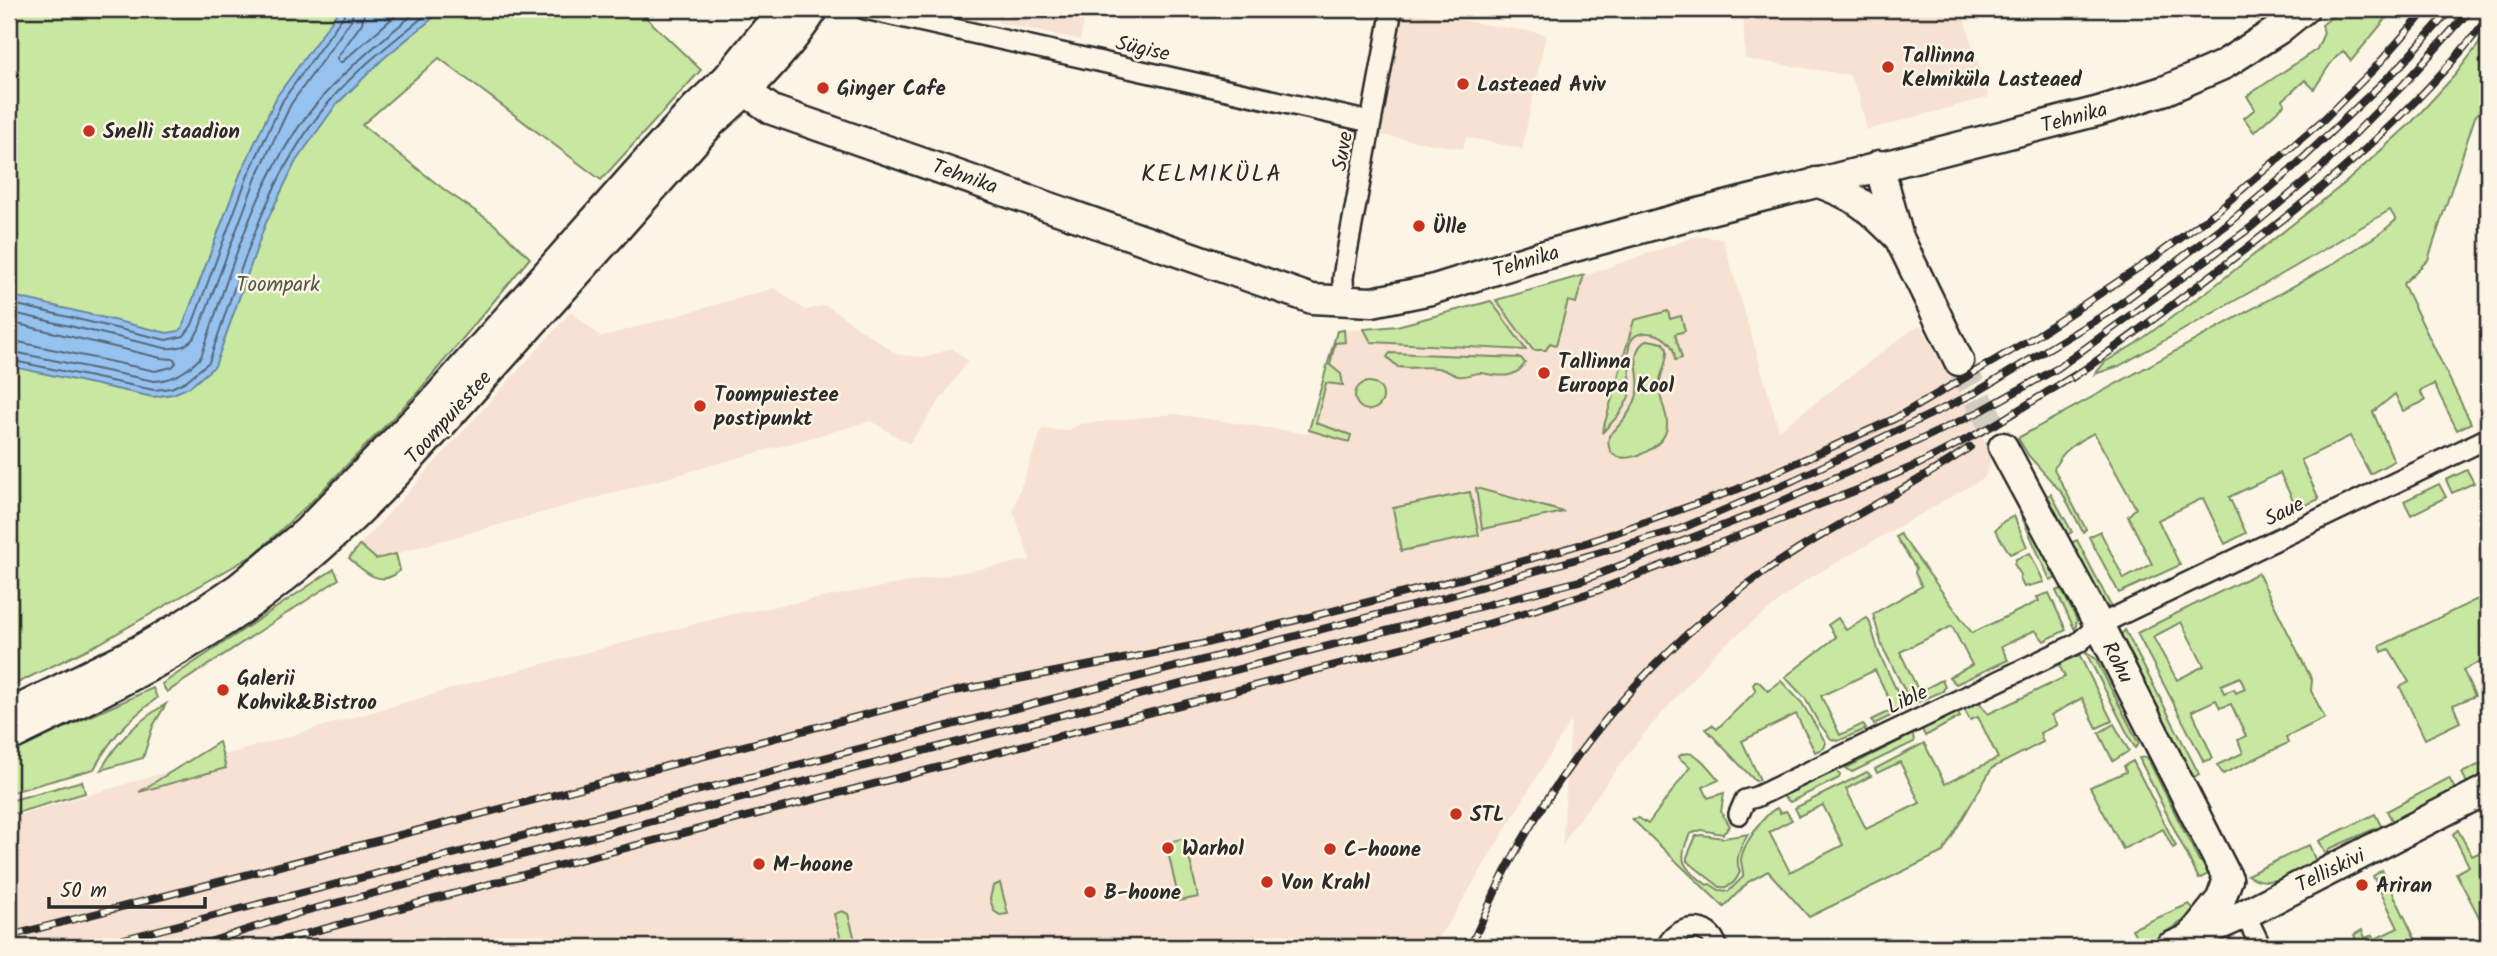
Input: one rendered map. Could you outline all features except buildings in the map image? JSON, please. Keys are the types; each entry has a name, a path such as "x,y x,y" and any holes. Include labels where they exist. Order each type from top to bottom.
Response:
{"street":[{"name":"Toompuiestee","path":"9,737 114,687 169,657 231,617 322,546 402,468 712,122 783,9"},
{"name":"Toompuiestee","path":"9,714 139,650 184,624 238,588 306,532 432,404 696,107 737,85 804,23 814,9"},
{"name":"Sügise","path":"865,9 1370,122"},
{"name":"Suve","path":"1344,302 1343,278 1392,9"},
{"name":"Tehnika","path":"737,85 772,110 1312,299 1372,302 1431,290 1534,258 1879,165 2099,111 2166,90 2223,65 2278,30 2304,9"},
{"path":"1879,165 1899,238 1959,361"},
{"path":"1816,182 1842,191 1866,205 1899,238"},
{"name":"Saue","path":"2099,625 2488,438"},
{"name":"Rohu","path":"2003,447 2099,625 2228,879"},
{"name":"Lible","path":"1739,814 1745,800 2078,643 2099,625"},
{"name":"Telliskivi","path":"2181,942 2245,914 2488,789"},
{"path":"2181,942 2221,899 2228,879 2247,887 2287,891"},
{"path":"2245,914 2261,947"},
{"path":"1667,947 1670,939 1678,933 1697,927 1716,940 1717,947"}],"shaded area":[{"path":"1000,9 1087,9 1080,40 997,22"},
{"name":"Tallinna Kelmiküla Lasteaed","path":"1743,9 1961,9 1989,97 1867,130 1857,90 1849,75 1745,59"},
{"name":"Lasteaed Aviv","path":"1402,11 1546,34 1522,149 1466,137 1463,149 1381,135"},
{"path":"1697,236 1723,239 1779,430 1910,331 1921,326 1938,356 1950,368 1989,452 1990,464 1984,478 1806,580 1717,651 1642,736 1571,830 1562,847 1571,720 1452,918 1431,947 9,947 9,818 482,680 733,614 1030,560 1013,509 1042,429 1067,431 1080,424 1175,414 1308,434 1337,331 1397,326 1576,279"},
{"path":"775,288 805,310 826,305 898,355 928,357 952,348 968,361 909,444 871,421 376,559 360,545 571,312 601,337"}],"green space":[{"name":"Toompark","path":"9,9 637,9 701,70 601,180 439,58 362,125 446,191 493,223 530,258 418,392 312,501 255,554 100,643 9,687"},
{"path":"2341,9 2394,9 2351,61 2343,51 2330,64 2314,89 2305,80 2283,100 2285,104 2254,132 2244,118 2255,109 2247,96 2317,49 2324,33 2322,25"},
{"path":"2488,32 2488,100 2475,117 2428,260 2403,284 2471,423 2457,430 2434,384 2420,391 2425,401 2403,411 2395,394 2373,412 2394,461 2370,474 2350,436 2301,460 2319,499 2297,509 2280,473 2229,497 2246,533 2225,544 2203,498 2158,520 2180,565 2119,593 2089,537 2100,531 2124,579 2152,564 2128,516 2136,508 2094,433 2066,452 2054,469 2086,529 2083,532 2063,494 2028,455 2018,438 2328,267 2396,220 2390,210 2119,366 2095,374 2105,362 2135,344 2213,287 2345,183 2411,123 2455,75"},
{"path":"1584,275 1576,303 1568,301 1556,345 1550,343 1546,350 1533,350 1496,300"},
{"path":"1491,301 1526,350 1371,342 1364,329 1397,326"},
{"path":"1668,311 1670,319 1681,316 1685,331 1675,334 1682,358 1675,360 1671,345 1658,335 1637,335 1629,348 1631,386 1628,399 1602,433 1634,320"},
{"path":"1344,330 1345,342 1335,343 1330,365 1341,374 1343,385 1326,383 1316,423 1351,435 1349,442 1309,430 1337,331"},
{"path":"1648,340 1663,343 1667,349 1659,386 1667,428 1659,442 1651,449 1631,457 1621,457 1613,454 1609,447 1609,436 1634,403 1638,390 1636,355 1642,344"},
{"path":"1390,353 1521,358 1525,363 1511,375 1478,373 1461,376 1437,368 1398,367 1387,357"},
{"path":"1369,382 1379,386 1383,396 1379,406 1369,410 1359,406 1355,396 1359,386"},
{"path":"2467,470 2474,483 2452,493 2446,480"},
{"path":"2439,484 2446,497 2411,515 2404,501"},
{"path":"1476,488 1564,512 1482,529"},
{"path":"1470,492 1479,535 1401,551 1393,508"},
{"path":"2051,494 2072,532 2067,535 2048,496"},
{"path":"2023,512 2056,579 2050,580 2020,513"},
{"path":"2014,516 2027,547 2010,554 1995,530"},
{"path":"1900,534 1972,633 2039,601 2037,597 2049,593 2066,630 2044,641 2035,630 2001,647 2008,660 1956,684 1949,677 1972,665 1952,626 1900,652 1919,692 1942,680 1945,687 1943,691 1916,703 1909,699 1882,646 1873,614 1922,586 1915,573 1916,568 1896,537"},
{"path":"2077,540 2111,606 2107,607 2099,601 2071,543"},
{"path":"360,545 376,559 396,554 400,570 387,578 367,573 349,558"},
{"path":"2030,553 2044,582 2024,587 2014,564 2016,559"},
{"path":"334,569 339,579 167,692 162,684"},
{"path":"2258,573 2312,680 2311,691 2325,718 2286,737 2288,743 2223,774 2217,765 2243,753 2238,740 2246,736 2231,704 2220,708 2216,700 2192,711 2213,758 2204,762 2137,633","holes":["2181,622 2204,666 2177,680 2153,637","2240,677 2245,689 2236,693 2234,689 2224,693 2221,685"]},
{"path":"2061,589 2077,620 2075,630 2056,591"},
{"path":"2488,594 2488,663 2482,666 2479,662 2463,670 2475,696 2453,705 2460,722 2425,739 2400,687 2409,682 2389,649 2382,652 2380,646"},
{"path":"1838,618 1846,630 1867,618 1869,620 1879,653 1904,706 1903,710 1874,724 1871,720 1894,709 1875,670 1821,696 1840,735 1863,724 1866,729 1838,741 1831,739 1805,698 1785,677 1836,637 1828,625"},
{"path":"2125,630 2199,774 2190,779 2120,636"},
{"path":"2085,651 2096,659 2139,744 2135,748"},
{"path":"2079,654 2112,721 2097,728 2082,698 2051,715 2057,725 2040,733 2043,742 1992,768 1943,852 1809,917 1768,871 1748,882 1724,907 1632,819 1639,818 1648,824 1690,767 1678,757 1690,753 1700,759 1719,780 1703,787 1708,798 1724,793 1721,812 1730,826 1723,834 1701,830 1690,834 1683,858 1688,868 1707,885 1729,891 1743,877 1742,854 1750,839 1766,816 1777,808 1780,813 1786,811 1792,820 1769,832 1790,872 1843,845 1823,805 1799,816 1795,808 1867,772 1871,776 1846,789 1866,829 1920,803 1900,762 1877,773 1875,769 1924,743 1945,784 1998,758 1978,717 1970,720 1964,709 1979,702 1988,714 2065,677 2060,667 2062,662"},
{"path":"1755,681 1768,691 1781,681 1802,703 1826,743 1824,748 1815,752 1796,714 1742,741 1760,780 1755,781 1706,729 1712,725 1717,729 1756,691 1753,685"},
{"path":"153,688 157,698 121,730 94,769 9,793 9,753"},
{"path":"166,704 153,726 143,758 101,770 129,732"},
{"path":"1957,712 1960,717 1925,736 1922,729"},
{"path":"2114,724 2129,751 2113,761 2099,733"},
{"path":"1913,734 1914,742 1852,772 1846,768"},
{"path":"219,742 226,768 139,792"},
{"path":"2147,757 2199,861 2210,866 2210,873 2199,879 2139,758"},
{"path":"2488,760 2488,777 2469,787 2462,773"},
{"path":"2133,761 2176,846 2173,848 2163,829 2123,849 2090,787 2126,772 2124,766"},
{"path":"1836,770 1839,778 1790,802 1784,797 1784,795"},
{"path":"2449,778 2457,793 2395,826 2387,811"},
{"path":"82,781 85,793 9,815 9,801"},
{"path":"2375,814 2384,832 2376,828 2329,849 2327,857 2319,841"},
{"path":"2458,830 2472,856 2487,849 2488,852 2488,934 2456,873 2469,866 2453,834"},
{"path":"1748,834 1738,857 1740,872 1730,886 1720,887 1687,861 1696,836 1724,838"},
{"path":"1185,838 1198,897 1179,901 1166,843"},
{"path":"2309,845 2317,864 2273,880 2265,881 2247,875"},
{"path":"2382,870 2419,947 2359,947 2354,935 2362,930 2365,938 2373,935 2375,939 2398,928 2373,876"},
{"path":"1000,883 1008,914 1000,915 994,911 990,899 993,886"},
{"path":"2189,904 2197,912 2142,947 2132,929"},
{"path":"842,911 848,914 857,947 843,947 834,914"}],"water":[{"path":"340,9 444,9 384,58 336,105 296,161 265,225 215,366 190,387 173,394 153,397 9,366 9,295 167,333 182,328 241,172 277,96"}],"tunnel":[{"path":"1959,361 2003,447"}],"railway":[{"path":"9,936 960,690 1202,644 1463,578 1589,542 1738,489 1894,419 2033,338 2155,257 2217,211 2324,119 2374,69 2427,9"},
{"path":"93,947 1446,597 1680,529 1794,480 1975,393 2109,312 2232,220 2291,170 2402,64 2451,9"},
{"path":"194,947 305,911 1583,580 1753,514 1981,411 2058,368 2250,228 2320,169 2403,85 2471,9"},
{"path":"2072,378 2226,264 2332,179 2398,119 2488,18"},
{"path":"260,946 556,866 1451,635 1596,591 1917,465 1994,425 2080,372"},
{"path":"1470,947 1506,870 1557,785 1586,744 1652,668 1688,633 1766,571 1970,447"}],"place":[{"name":"Tallinna Kelmiküla Lasteaed","path":"1888,67"},
{"name":"Lasteaed Aviv","path":"1463,84"},
{"name":"Ginger Cafe","path":"823,88"},
{"name":"Snelli staadion","path":"89,131"},
{"name":"Ülle","path":"1419,226"},
{"name":"Tallinna Euroopa Kool","path":"1544,373"},
{"name":"Toompuiestee postipunkt","path":"700,406"},
{"name":"Galerii Kohvik&Bistroo","path":"223,690"},
{"name":"STL","path":"1456,814"},
{"name":"Warhol","path":"1168,848"},
{"name":"C-hoone","path":"1330,849"},
{"name":"M-hoone","path":"759,864"},
{"name":"Von Krahl","path":"1267,882"},
{"name":"Ariran","path":"2362,885"},
{"name":"B-hoone","path":"1090,892"}],"district":[{"name":"KELMIKÜLA","path":"1212,173"}]}
